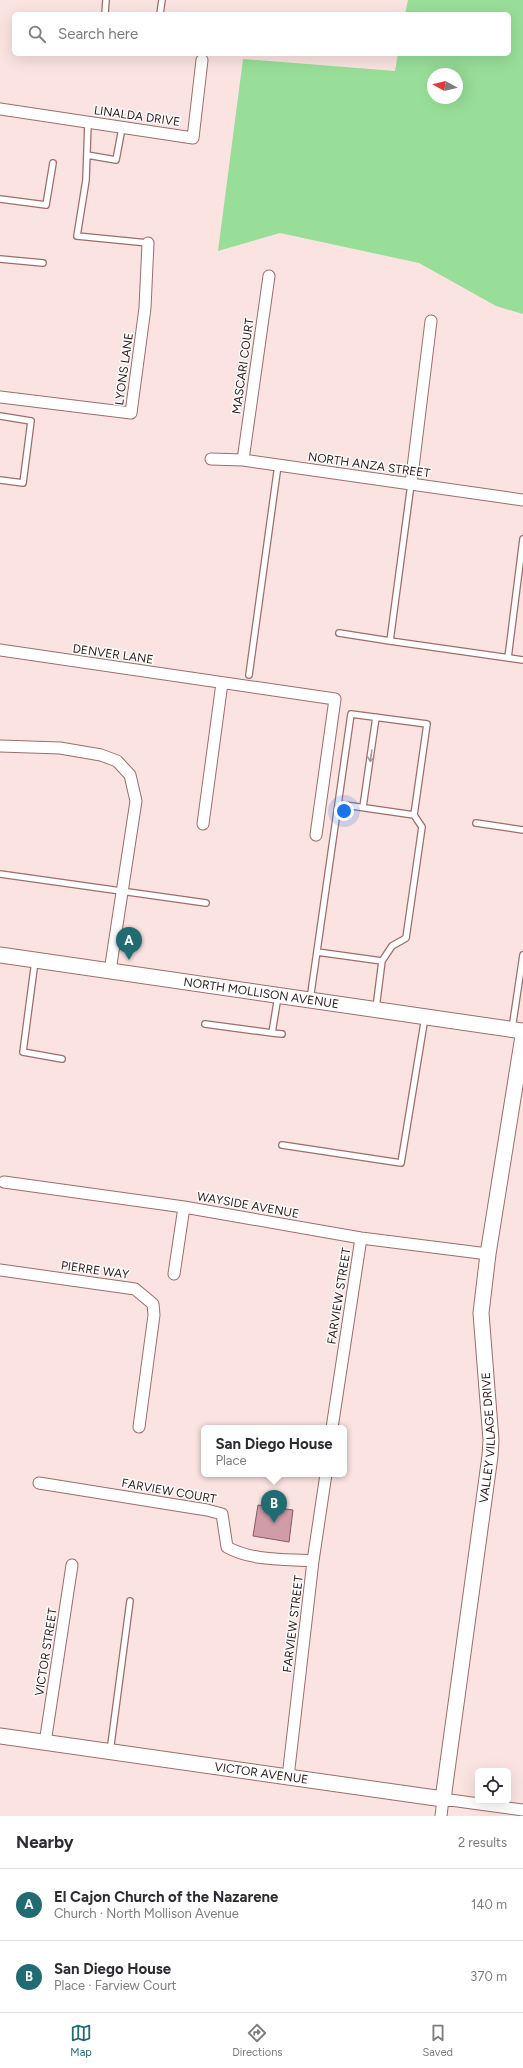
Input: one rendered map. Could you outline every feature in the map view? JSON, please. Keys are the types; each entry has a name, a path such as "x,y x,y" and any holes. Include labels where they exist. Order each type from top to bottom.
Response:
{"street":[{"name":"LINALDA DRIVE","path":"0,110 193,138 202,60"},
{"name":"LYONS LANE","path":"0,397 131,413 145,308 148,243"},
{"name":"MASCARI COURT","path":"243,460 269,276"},
{"path":"412,484 431,321"},
{"name":"NORTH ANZA STREET","path":"211,459 243,460 523,500"},
{"name":"DENVER LANE","path":"0,650 335,699 316,835"},
{"path":"203,824 222,683"},
{"path":"0,746 60,748 101,755 117,761 130,775 136,801 110,972"},
{"name":"NORTH MOLLISON AVENUE","path":"0,956 376,1009 519,1032"},
{"name":"VALLEY VILLAGE DRIVE","path":"441,1816 490,1456 491,1440 481,1313 519,1032"},
{"name":"WAYSIDE AVENUE","path":"4,1182 184,1207 361,1238 488,1254"},
{"path":"174,1274 184,1207"},
{"name":"FARVIEW STREET","path":"332,1425 361,1238"},
{"name":"PIERRE WAY","path":"0,1270 135,1289 154,1304 154,1315 139,1427"},
{"name":"FARVIEW STREET","path":"288,1777 313,1561 326,1477"},
{"name":"FARVIEW COURT","path":"39,1483 207,1510 222,1514 227,1547 235,1551 254,1556 313,1561"},
{"name":"VICTOR STREET","path":"45,1743 72,1565"},
{"name":"VICTOR AVENUE","path":"0,1736 523,1810"}],"lane":[{"path":"105,12 106,0"},
{"path":"160,12 162,0"},
{"path":"88,122 86,180 77,236 148,243"},
{"path":"87,155 116,160 122,128"},
{"path":"0,199 46,205 53,162"},
{"path":"0,259 43,263"},
{"path":"0,416 32,421 23,483 0,480"},
{"path":"249,675 278,465"},
{"path":"390,641 412,484"},
{"path":"508,658 523,539"},
{"path":"339,633 523,660"},
{"path":"310,1000 351,714 427,724 414,814 422,827 406,938 392,946 382,961 376,1009"},
{"path":"364,808 376,717"},
{"path":"338,804 414,814"},
{"path":"476,823 523,830"},
{"path":"0,874 206,903"},
{"path":"317,952 382,961"},
{"path":"519,1032 523,955"},
{"path":"35,961 23,1052 62,1059"},
{"path":"272,1033 278,996"},
{"path":"282,1145 401,1163 425,1017"},
{"path":"205,1024 282,1034"},
{"path":"110,1752 130,1601"}],"green space":[{"path":"408,0 523,0 523,314 496,306 419,263 280,233 218,251 243,59 395,71 398,56 511,56 511,12 405,12"}],"building":[{"path":"258,1505 293,1510 289,1542 253,1536"}],"place":[{"name":"El Cajon Church of the Nazarene","path":"129,960"},
{"name":"San Diego House","path":"274,1523"}]}
